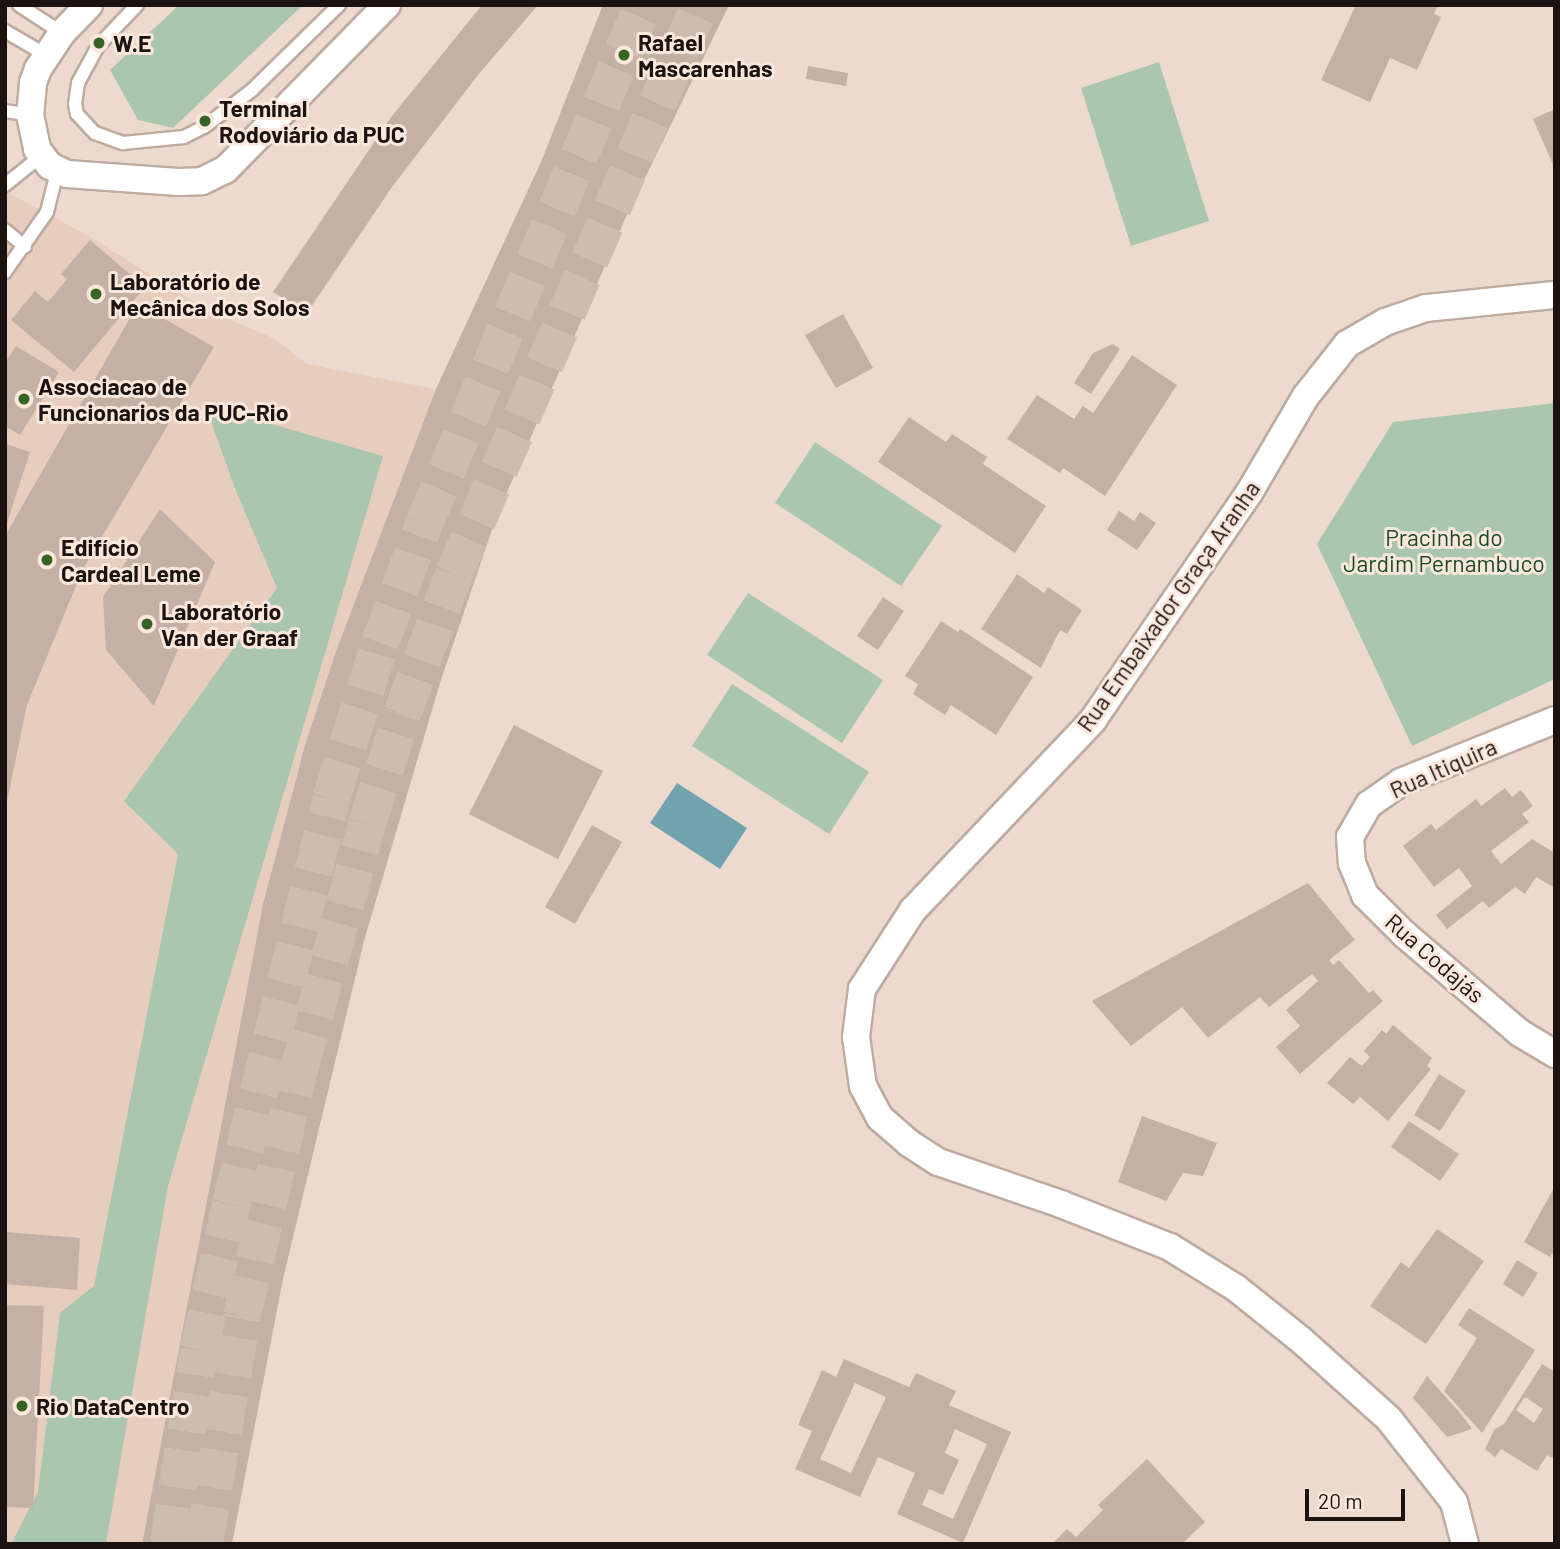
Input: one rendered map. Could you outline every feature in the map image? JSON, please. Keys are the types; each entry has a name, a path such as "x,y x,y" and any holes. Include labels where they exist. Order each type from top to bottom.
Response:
{"street":[{"path":"89,5 62,33 46,55 18,113 49,164 178,182 214,176 225,170 387,5"},
{"name":"Rua Embaixador Graça Aranha","path":"1465,1544 1454,1502 1389,1419 1301,1340 1236,1288 1170,1247 1061,1204 938,1162 909,1143 880,1118 863,1086 856,1037 862,989 913,910 1093,720 1249,493 1306,396 1348,344 1385,322 1426,308 1555,295"},
{"name":"Rua Itiquira","path":"1350,837 1369,804 1401,782 1555,720"},
{"name":"Rua Codajás","path":"1350,837 1352,863 1365,895 1404,934 1520,1032 1555,1055"}],"lane":[{"path":"19,5 62,33"},
{"path":"137,5 98,46 78,83 75,104 77,114 95,134 123,143 184,137 204,127 252,90 339,5"},
{"path":"5,31 46,55"},
{"path":"5,185 49,164 47,212 5,272"},
{"path":"5,230 25,247"}],"shaded area":[{"path":"5,191 87,235 209,311 273,338 307,364 436,389 336,651 305,745 263,904 142,1544 5,1544"}],"green space":[{"path":"179,5 303,5 173,128 138,120 110,70"},
{"path":"1159,62 1209,221 1131,246 1081,88"},
{"name":"Pracinha do Jardim Pernambuco","path":"1555,403 1555,679 1412,746 1317,544 1393,422"},
{"path":"205,405 383,456 168,1186 106,1544 11,1544 38,1492 60,1313 94,1286 178,854 124,801 277,588 236,491"},
{"path":"815,442 942,526 901,586 775,503"},
{"path":"748,593 883,680 842,743 707,655"},
{"path":"732,684 869,772 829,834 692,746"}],"water":[{"path":"677,783 747,828 720,869 650,823"}],"building":[{"path":"482,5 538,5 478,75 392,187 307,313 273,292 392,116"},
{"path":"603,5 729,5 626,217 496,518 440,683 364,941 283,1279 232,1544 142,1544 263,904 305,745 336,651 436,389 541,162"},
{"path":"1356,5 1438,5 1434,14 1441,17 1417,70 1390,58 1370,102 1321,80"},
{"path":"808,66 848,73 846,86 806,79"},
{"path":"1555,109 1555,169 1533,119"},
{"name":"Laboratório de Mecânica dos Solos","path":"90,240 145,287 74,372 11,320 35,291 48,302 67,279 61,274"},
{"name":"Edifício Cardeal Leme","path":"138,304 214,347 83,569 27,705 5,811 5,536"},
{"path":"843,314 873,368 836,388 805,335"},
{"path":"1113,344 1120,349 1091,394 1074,383 1093,353"},
{"name":"Associacao de Funcionarios da PUC-Rio","path":"16,346 59,372 20,435 5,426 5,363"},
{"path":"1132,355 1177,385 1105,496 1063,468 1060,473 1007,439 1037,395 1074,419 1083,406 1093,413"},
{"path":"909,417 946,442 952,434 987,457 983,464 1046,506 1015,553 878,462"},
{"path":"5,444 30,452 6,526 5,526"},
{"name":"Laboratório Van der Graaf","path":"160,509 215,562 154,706 106,650 103,597"},
{"path":"1119,511 1134,521 1140,512 1156,523 1137,550 1107,530"},
{"path":"1017,574 1044,593 1048,587 1082,610 1067,634 1060,630 1041,668 981,629"},
{"path":"883,597 904,611 878,650 857,636"},
{"path":"941,621 958,632 960,629 1033,677 996,735 951,705 945,715 913,694 918,684 905,676"},
{"path":"514,725 603,771 558,859 469,814"},
{"path":"1505,788 1512,797 1521,790 1533,806 1522,814 1529,822 1491,851 1501,864 1532,839 1555,853 1555,888 1536,877 1525,894 1515,887 1489,908 1483,901 1447,929 1436,915 1472,886 1459,868 1434,887 1403,846 1431,824 1436,830 1476,799 1481,806"},
{"path":"592,825 622,842 575,924 545,907"},
{"path":"1308,883 1355,940 1329,960 1333,965 1339,960 1369,993 1373,990 1383,1001 1300,1074 1276,1047 1300,1026 1286,1010 1318,981 1312,974 1269,1007 1260,997 1208,1038 1182,1007 1131,1046 1092,1001"},
{"path":"1393,1025 1432,1058 1427,1066 1431,1069 1388,1121 1360,1097 1353,1104 1327,1083 1350,1057 1362,1066 1370,1057 1364,1051 1382,1030 1386,1034"},
{"path":"1439,1074 1466,1091 1440,1131 1414,1115"},
{"path":"1142,1116 1217,1143 1203,1176 1183,1173 1166,1201 1118,1182"},
{"path":"1409,1121 1459,1154 1440,1181 1391,1147"},
{"path":"1555,1186 1555,1249 1550,1257 1524,1242"},
{"path":"1437,1229 1484,1261 1426,1344 1370,1306 1401,1262 1409,1268"},
{"path":"5,1232 80,1238 77,1290 5,1284"},
{"path":"1517,1260 1538,1273 1523,1297 1503,1284"},
{"name":"Rio DataCentro","path":"5,1305 44,1306 33,1508 5,1507"},
{"path":"1469,1308 1535,1350 1482,1433 1444,1391 1477,1338 1458,1325"},
{"path":"844,1359 909,1387 916,1373 956,1391 949,1405 1011,1432 963,1543 897,1514 915,1473 878,1457 860,1497 795,1469 812,1431 798,1425 822,1370 836,1377","holes":["855,1383 886,1397 851,1473 820,1459","955,1429 987,1444 953,1519 922,1505 929,1489 943,1495 959,1460 945,1453"]},
{"path":"1542,1364 1555,1372 1555,1454 1552,1458 1547,1455 1537,1471 1501,1449 1495,1457 1485,1449 1494,1430 1504,1424","holes":["1525,1397 1543,1409 1534,1423 1516,1410"]},
{"path":"1427,1376 1472,1429 1447,1437 1413,1398"},
{"path":"1147,1459 1205,1522 1182,1544 1052,1544 1067,1529 1076,1537 1103,1510 1098,1505"}],"tunnel":[{"path":"169,1544 199,1350 231,1204 331,799 380,643 424,524 643,5"},
{"path":"204,1544 242,1316 299,1070 367,824 402,714 454,574 700,5"}],"place":[{"name":"W.E","path":"99,43"},
{"name":"Rafael Mascarenhas","path":"624,55"},
{"name":"Terminal Rodoviário da PUC","path":"205,121"},
{"name":"Laboratório de Mecânica dos Solos","path":"96,294"},
{"name":"Associacao de Funcionarios da PUC-Rio","path":"24,399"},
{"name":"Edifício Cardeal Leme","path":"47,560"},
{"name":"Laboratório Van der Graaf","path":"147,624"},
{"name":"Rio DataCentro","path":"22,1406"}]}
